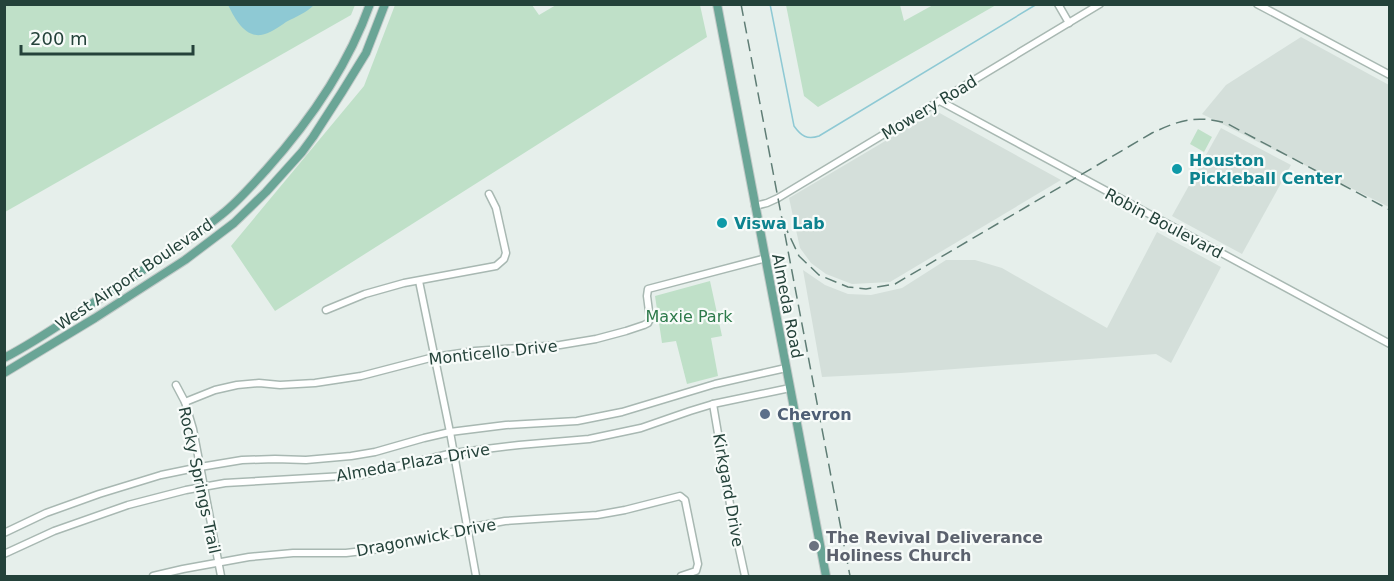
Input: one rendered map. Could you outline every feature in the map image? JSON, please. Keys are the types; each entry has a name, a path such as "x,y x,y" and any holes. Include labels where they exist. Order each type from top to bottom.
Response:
{"main road":[{"name":"West Airport Boulevard","path":"4,358 174,250 224,213 291,142 330,85 355,43 370,4"},
{"name":"West Airport Boulevard","path":"4,373 95,318 206,245 234,223 302,152 366,53 385,4"},
{"name":"Almeda Road","path":"717,4 826,576"},
{"path":"330,85 342,92"},
{"path":"255,182 266,192"},
{"path":"87,306 95,318"}],"street":[{"path":"1058,4 1069,23"},
{"name":"Mowery Road","path":"755,206 778,198 1100,4"},
{"path":"1257,4 1389,75"},
{"name":"Robin Boulevard","path":"940,101 1389,344"},
{"path":"326,310 365,294 419,280 496,266 507,253 496,208 489,194"},
{"name":"Monticello Drive","path":"185,402 215,390 237,385 315,383 361,376 434,357 475,351 561,345 596,339 648,323 650,320 648,289 766,258"},
{"path":"419,280 476,576"},
{"name":"Almeda Plaza Drive","path":"4,533 45,513 161,475 242,460 306,460 351,456 450,432 506,425 577,421 622,412 715,384 786,368"},
{"name":"Rocky Springs Trail","path":"176,385 185,402 193,429 221,576"},
{"name":"Almeda Plaza Drive","path":"4,554 54,531 128,505 203,486 361,475 453,453 519,445 572,442 641,428 713,404 790,388"},
{"name":"Kirkgard Drive","path":"713,404 732,516 745,576"},
{"name":"Dragonwick Drive","path":"153,576 249,557 293,553 346,553 388,548 505,521 597,515 680,496 685,500 698,564 696,571 681,576"}],"shaded area":[{"path":"1301,37 1389,85 1389,207 1202,114 1226,85"},
{"path":"936,111 1061,180 890,282 852,284 826,274 811,263 800,248 789,198"},
{"path":"1221,128 1291,165 1242,254 1172,216"},
{"path":"1157,232 1221,267 1171,363 1156,354 822,377 803,270 825,285 848,294 871,295 902,288 946,260 975,260 1002,268 1107,328"}],"green space":[{"path":"5,5 355,5 351,15 5,212"},
{"path":"395,5 532,5 539,15 556,5 700,5 707,37 275,311 231,246 364,86"},
{"path":"786,5 900,5 904,21 933,5 996,5 818,107 804,96"},
{"path":"1198,129 1212,137 1204,152 1190,144"},
{"name":"Maxie Park","path":"710,281 722,336 711,338 718,376 687,384 676,341 662,343 655,296"}],"water":[{"path":"228,5 314,5 274,30 255,35 245,30"}],"waterway":[{"path":"770,4 794,126 802,135 811,138 819,136 1037,4"}],"railway":[{"path":"741,4 850,576"},
{"path":"783,222 799,256 819,275 848,287 866,289 895,284 1152,133 1180,122 1196,119 1226,123 1390,210"}],"place":[{"name":"Houston Pickleball Center","path":"1177,169"},
{"name":"Viswa Lab","path":"722,223"},
{"name":"Chevron","path":"765,414"},
{"name":"The Revival Deliverance Holiness Church","path":"814,546"}]}
